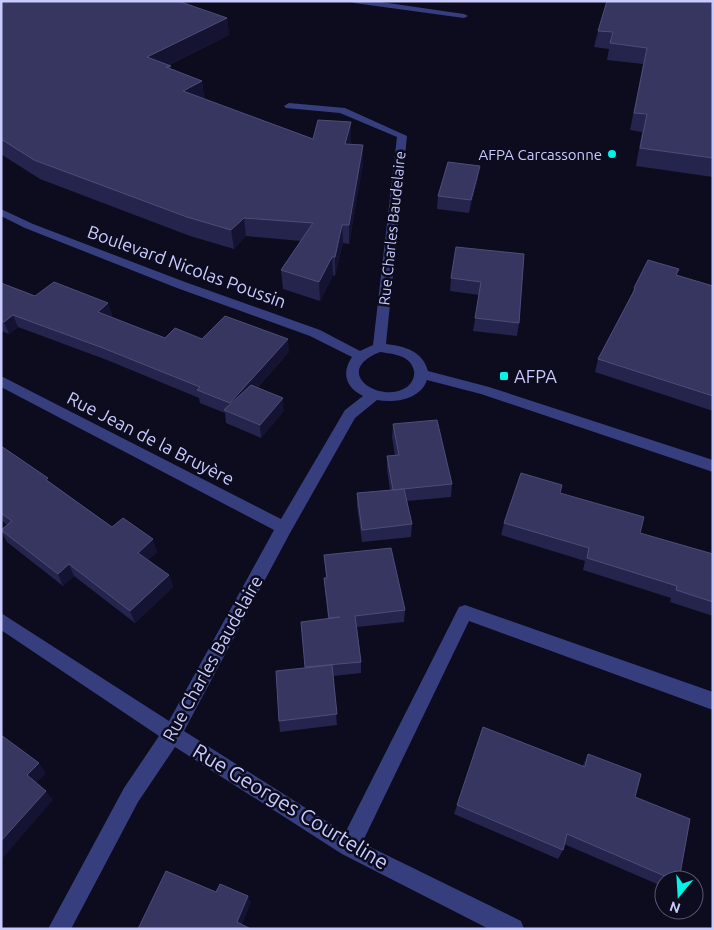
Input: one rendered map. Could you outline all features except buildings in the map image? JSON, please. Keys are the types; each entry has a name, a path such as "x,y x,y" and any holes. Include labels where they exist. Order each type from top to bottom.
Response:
{"street":[{"path":"354,1 464,16"},
{"name":"Rue Charles Baudelaire","path":"289,106 342,110 402,136 379,348"},
{"name":"Boulevard Nicolas Poussin","path":"1,212 29,226 164,278 316,333 360,356"},
{"path":"379,348 401,350 410,354 422,367 423,374 415,388 406,393 385,396 374,395 357,385 351,370 354,362 360,356 379,348"},
{"path":"423,374 484,390 713,466"},
{"name":"Rue Jean de la Bruyère","path":"1,381 284,528"},
{"name":"Rue Charles Baudelaire","path":"59,929 131,794 172,734 284,528 350,414 374,395"},
{"path":"350,847 465,612 713,701"},
{"name":"Rue Georges Courteline","path":"1,620 172,734 350,847 513,929"}],"place":[{"name":"AFPA Carcassonne","path":"612,154"},
{"name":"AFPA","path":"504,376"}]}
